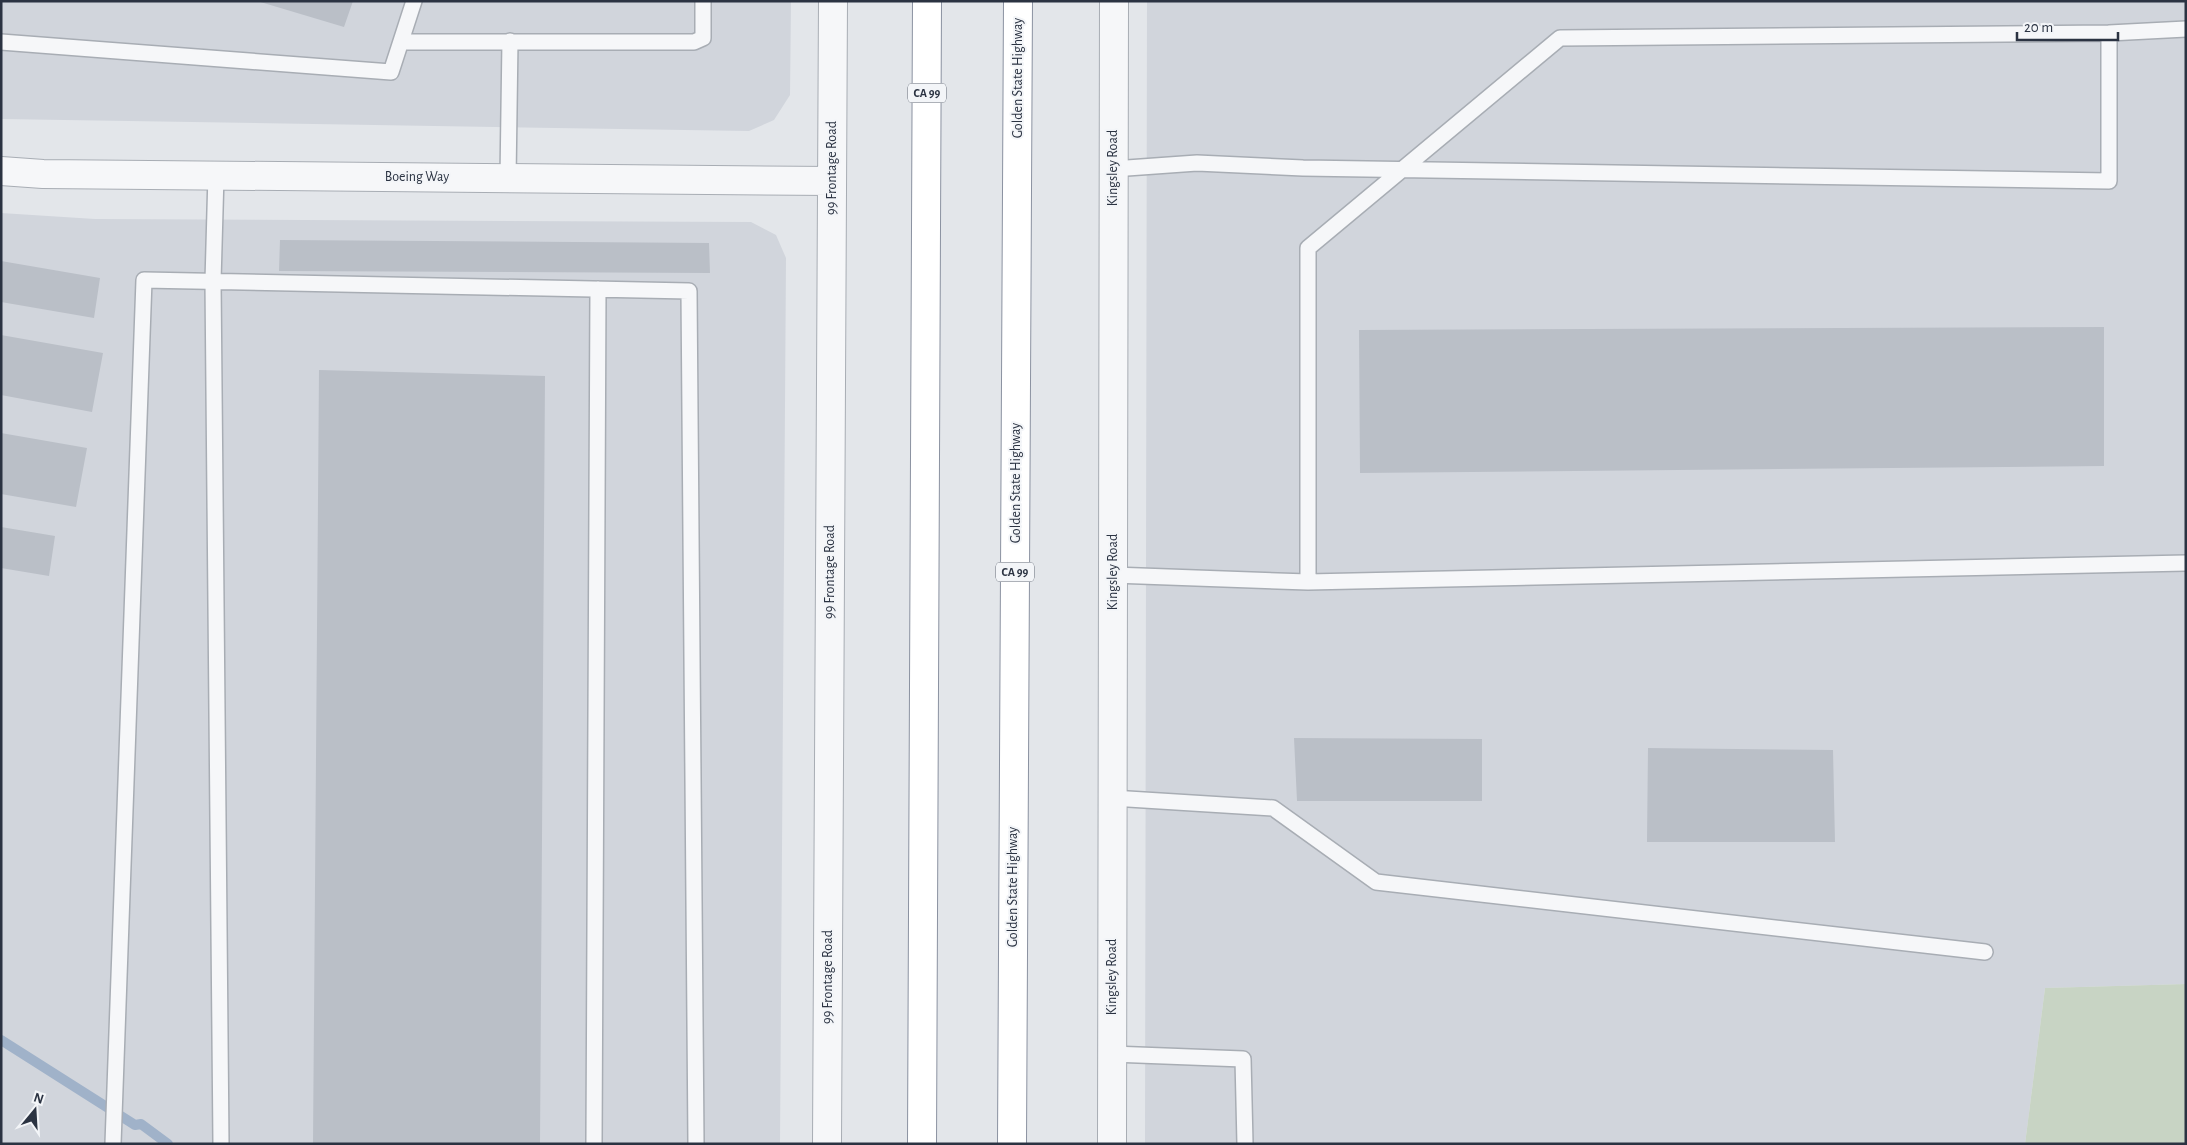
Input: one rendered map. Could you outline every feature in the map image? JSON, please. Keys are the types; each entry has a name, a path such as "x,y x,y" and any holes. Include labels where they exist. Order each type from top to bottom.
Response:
{"highway":[{"name":"CA 99","path":"922,1144 927,1"},
{"name":"Golden State Highway","path":"1012,1144 1018,1"}],"street":[{"name":"99 Frontage Road","path":"827,1144 833,1"},
{"name":"Kingsley Road","path":"1112,1144 1114,1"},
{"name":"Boeing Way","path":"1,171 43,174 832,181"}],"lane":[{"path":"1,42 391,72 414,1"},
{"path":"401,42 694,42 703,38 703,1"},
{"path":"1308,582 1308,248 1404,170 1560,38 2109,33 2186,29"},
{"path":"1113,168 1197,163 1404,170 2109,181 2109,33"},
{"path":"508,178 510,42"},
{"path":"216,175 214,281 220,1144"},
{"path":"113,1144 144,280 689,291 696,1144"},
{"path":"594,1144 598,289"},
{"path":"1112,575 1308,582 2186,563"},
{"path":"1112,798 1273,808 1376,882 1985,952"},
{"path":"1112,1054 1243,1059 1245,1144"}],"shaded area":[{"path":"1,1 791,1 790,95 774,120 749,131 1,119"},
{"path":"1147,1 2186,1 2186,984 2045,988 2025,1144 1145,1144"},
{"path":"1,213 95,219 751,222 776,235 786,258 780,1144 1,1144"}],"green space":[{"path":"2186,984 2186,1144 2025,1144 2045,988"}],"building":[{"path":"257,1 353,1 344,27"},
{"path":"280,240 709,243 710,273 279,271"},
{"path":"1,261 100,278 94,318 1,302"},
{"path":"2104,327 2104,466 1360,473 1359,330"},
{"path":"1,335 103,353 92,412 1,395"},
{"path":"319,370 545,376 540,1144 313,1144"},
{"path":"1,433 87,448 76,507 1,494"},
{"path":"1,527 55,536 49,576 1,568"},
{"path":"1294,738 1482,739 1482,801 1297,801"},
{"path":"1648,748 1833,750 1835,842 1647,842"}],"waterway":[{"path":"1,1040 135,1125 141,1124 168,1144"}]}
